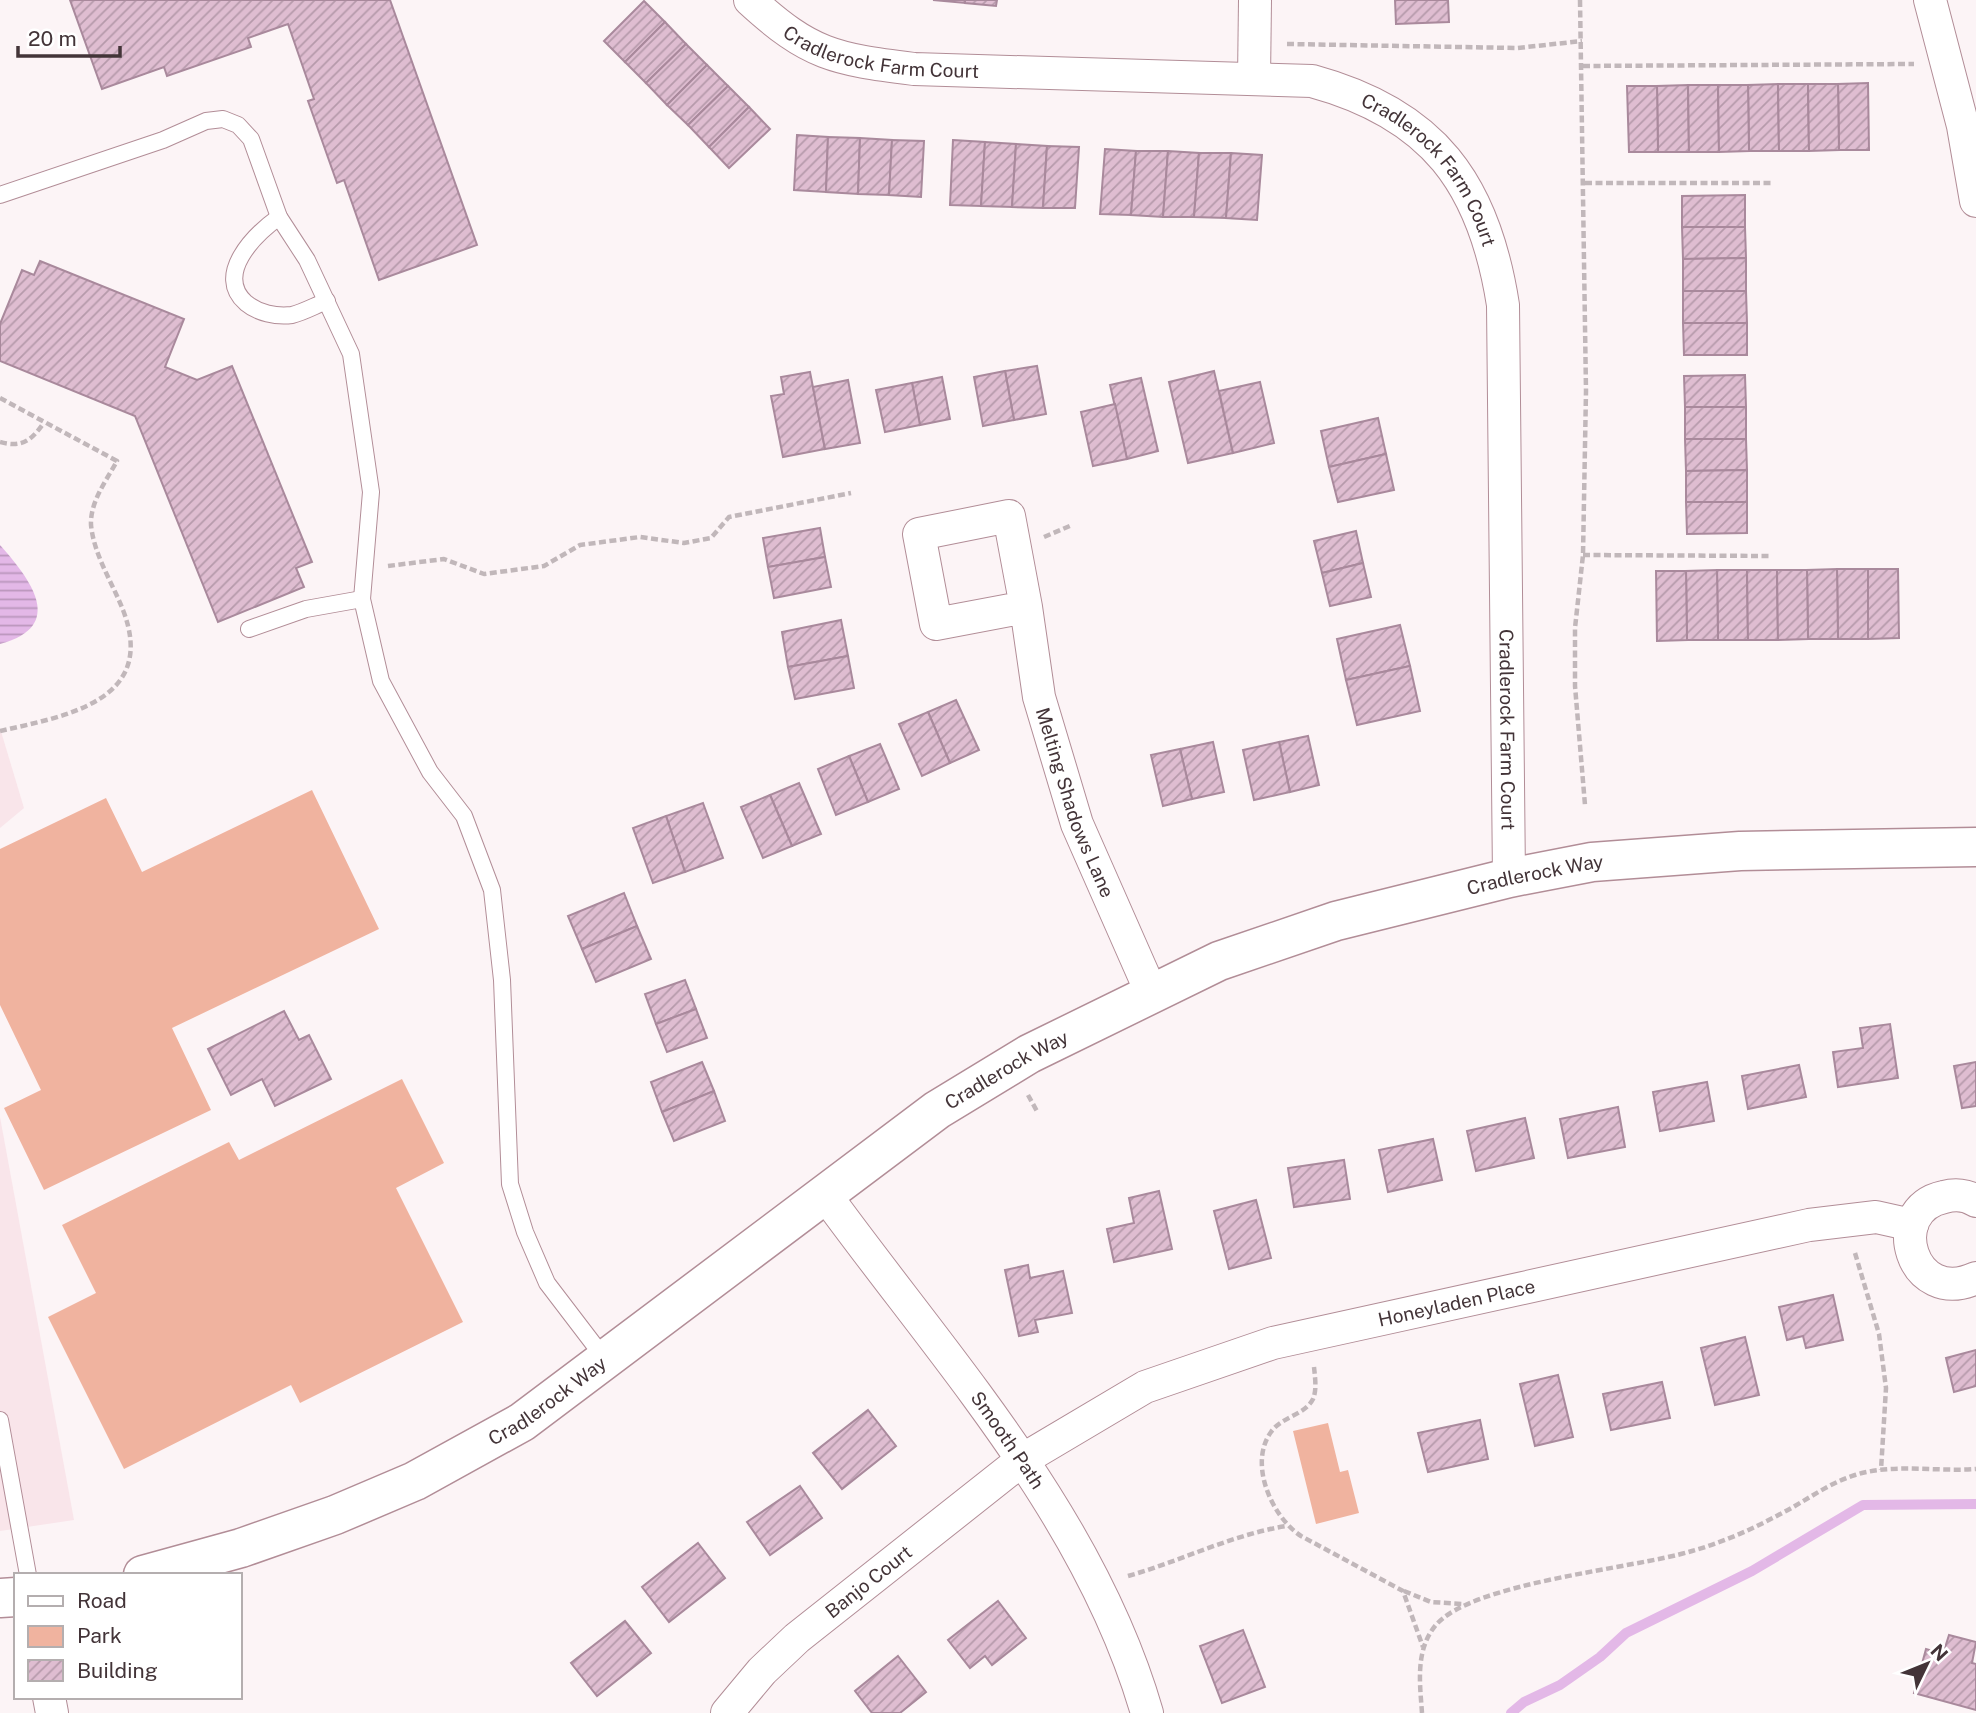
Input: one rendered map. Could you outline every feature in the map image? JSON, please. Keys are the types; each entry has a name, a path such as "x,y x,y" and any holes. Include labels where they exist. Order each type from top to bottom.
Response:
{"street":[{"name":"Cradlerock Farm Court","path":"750,0 808,46 834,57 868,63 914,69 1312,80 1352,92 1415,130 1443,156 1464,184 1483,218 1496,258 1503,305 1508,878"},
{"path":"1254,79 1255,0"},
{"path":"1930,0 1973,170 1976,201"},
{"name":"Melting Shadows Lane","path":"1026,607 1039,697 1077,824 1151,992"},
{"name":"Cradlerock Way","path":"150,1573 241,1548 335,1515 415,1481 522,1422 937,1110 1029,1054 1219,961 1336,921 1508,878 1592,862 1680,854 1976,847"},
{"name":"Smooth Path","path":"824,1193 1022,1460 1097,1585 1121,1634 1147,1713"},
{"path":"1976,1201 1954,1195 1937,1198 1922,1208 1912,1225 1909,1243 1914,1260 1927,1276 1941,1283 1963,1284 1976,1278"},
{"name":"Honeyladen Place","path":"1022,1460 1145,1387 1236,1354 1845,1218 1876,1217 1912,1225"},
{"name":"Banjo Court","path":"727,1713 753,1681 797,1638 1022,1460"}],"lane":[{"path":"0,195 163,140 206,121 223,120 238,125 251,139 279,217 307,260 351,354 371,492 362,599 381,681 430,772 464,816 492,890 502,980 509,1174 525,1232 547,1283 606,1361"},
{"path":"279,217 262,229 237,263 233,279 240,298 253,309 272,315 292,314 327,301"},
{"path":"249,629 306,609 362,599"},
{"path":"0,1420 29,1573"}],"path":[{"path":"1580,0 1585,183 1586,391 1583,555 1575,628 1575,686 1585,805"},
{"path":"1255,46 1318,42 1517,47 1582,41"},
{"path":"1583,66 1947,64"},
{"path":"1585,183 1771,183"},
{"path":"0,398 43,424 117,461 94,502 91,523 97,551 124,613 132,658 125,674 95,704 67,716 0,731"},
{"path":"0,442 12,446 26,443 43,424"},
{"path":"365,568 444,559 484,574 544,566 580,545 640,537 684,543 711,538 729,517 852,493"},
{"path":"1583,555 1771,556"},
{"path":"1845,1218 1879,1334 1886,1388 1881,1469"},
{"path":"1312,1335 1315,1387 1313,1399 1305,1409 1286,1418 1271,1431 1264,1446 1262,1465 1276,1512 1286,1526 1403,1591 1431,1602 1463,1605 1611,1567 1690,1552 1740,1534 1832,1484 1881,1469 1976,1469"},
{"path":"1097,1585 1169,1565 1253,1532 1286,1526"},
{"path":"1403,1591 1423,1647 1422,1713"},
{"path":"1423,1647 1435,1626 1463,1605"}],"shaded area":[{"path":"0,545 31,587 37,614 32,626 20,636 0,644"},
{"path":"0,728 24,808 0,828"},
{"path":"0,1117 74,1520 0,1531"}],"green space":[{"path":"312,790 379,929 172,1028 211,1110 44,1190 4,1108 41,1090 0,1005 0,849 106,798 142,872"},
{"path":"402,1079 444,1163 396,1188 463,1322 300,1403 291,1385 124,1469 48,1317 96,1293 62,1225 229,1142 239,1160"},
{"path":"1328,1423 1340,1472 1348,1470 1359,1513 1316,1524 1293,1431"}],"building":[{"path":"70,0 390,0 477,245 379,280 344,180 337,183 308,101 314,99 288,24 248,38 251,47 167,76 164,67 102,89"},
{"path":"933,0 965,0 965,3"},
{"path":"965,0 997,0 996,6 965,3"},
{"path":"1395,0 1448,0 1449,22 1396,24"},
{"path":"644,1 665,22 625,62 604,41"},
{"path":"665,22 686,44 646,83 625,62"},
{"path":"686,44 707,65 667,105 646,83"},
{"path":"707,65 728,86 688,125 667,105"},
{"path":"1868,83 1869,150 1839,150 1838,84"},
{"path":"1778,84 1779,151 1749,151 1748,85"},
{"path":"1778,84 1808,84 1809,151 1779,151"},
{"path":"1808,84 1838,84 1839,150 1809,151"},
{"path":"1688,85 1689,152 1658,152 1657,86"},
{"path":"1688,85 1718,85 1719,152 1689,152"},
{"path":"1718,85 1748,85 1749,151 1719,152"},
{"path":"728,86 749,107 709,147 688,125"},
{"path":"1627,86 1657,86 1658,152 1629,152"},
{"path":"749,107 770,129 729,168 709,147"},
{"path":"797,135 828,137 826,192 794,190"},
{"path":"828,137 860,138 858,194 826,192"},
{"path":"860,138 892,140 889,195 858,194"},
{"path":"892,140 924,141 921,197 889,195"},
{"path":"953,140 985,142 981,206 950,205"},
{"path":"985,142 1016,144 1012,207 981,206"},
{"path":"1016,144 1047,146 1043,208 1012,207"},
{"path":"1047,146 1079,147 1075,208 1043,208"},
{"path":"1105,149 1136,151 1131,215 1100,214"},
{"path":"1136,151 1168,151 1163,217 1131,215"},
{"path":"1168,151 1199,153 1194,217 1163,217"},
{"path":"1199,153 1231,153 1226,218 1194,217"},
{"path":"1231,153 1262,155 1257,220 1226,218"},
{"path":"1745,195 1745,227 1682,227 1682,196"},
{"path":"1682,227 1745,227 1746,258 1683,259"},
{"path":"1746,258 1746,291 1683,291 1683,259"},
{"path":"40,261 184,319 165,367 197,380 232,366 312,562 296,568 304,587 218,622 135,416 0,361 0,324 22,270 34,275"},
{"path":"1683,291 1746,291 1747,323 1683,323"},
{"path":"1683,323 1747,323 1747,355 1684,355"},
{"path":"1037,366 1046,414 1014,420 1005,371"},
{"path":"1005,371 1014,420 983,426 974,377"},
{"path":"1214,371 1233,453 1188,463 1169,382"},
{"path":"810,372 825,449 783,457 771,396 784,394 781,377"},
{"path":"1745,375 1746,407 1685,407 1684,376"},
{"path":"942,377 950,419 920,425 912,383"},
{"path":"1141,378 1158,451 1127,459 1110,385"},
{"path":"848,380 860,443 825,449 813,387"},
{"path":"1260,382 1274,443 1233,453 1219,391"},
{"path":"912,383 920,425 885,432 876,390"},
{"path":"1115,404 1127,459 1093,466 1081,412"},
{"path":"1685,407 1746,407 1746,439 1685,439"},
{"path":"1378,418 1386,454 1329,467 1321,431"},
{"path":"1685,439 1746,439 1747,470 1686,471"},
{"path":"1386,454 1394,490 1338,502 1329,467"},
{"path":"1747,470 1747,502 1686,502 1686,471"},
{"path":"1686,502 1747,502 1747,533 1687,534"},
{"path":"820,528 825,557 768,567 763,538"},
{"path":"1356,531 1363,563 1322,573 1314,541"},
{"path":"825,557 831,587 774,598 768,567"},
{"path":"1363,563 1371,597 1330,606 1322,573"},
{"path":"1837,569 1868,569 1868,639 1838,639"},
{"path":"1837,569 1838,639 1808,639 1807,570"},
{"path":"1868,569 1898,569 1899,638 1868,639"},
{"path":"1717,570 1747,570 1748,640 1718,640"},
{"path":"1717,570 1718,640 1687,640 1686,571"},
{"path":"1747,570 1777,570 1778,640 1748,640"},
{"path":"1777,570 1807,570 1808,639 1778,640"},
{"path":"1656,571 1686,571 1687,640 1657,641"},
{"path":"841,620 848,656 788,667 782,632"},
{"path":"1400,625 1410,666 1346,680 1337,639"},
{"path":"848,656 854,688 795,699 788,667"},
{"path":"1410,666 1420,711 1357,725 1346,680"},
{"path":"956,700 979,750 950,763 928,712"},
{"path":"928,712 950,763 922,776 899,724"},
{"path":"1308,736 1319,785 1290,792 1279,742"},
{"path":"1213,742 1224,792 1192,799 1180,749"},
{"path":"1279,742 1290,792 1254,800 1243,750"},
{"path":"880,744 899,789 868,802 849,756"},
{"path":"1180,749 1192,799 1163,806 1151,755"},
{"path":"849,756 868,802 836,815 818,769"},
{"path":"799,783 821,834 792,846 770,795"},
{"path":"770,795 792,846 763,858 741,807"},
{"path":"703,803 723,858 685,872 666,816"},
{"path":"666,816 685,872 653,883 633,828"},
{"path":"624,893 637,926 582,949 568,916"},
{"path":"637,926 651,959 596,982 582,949"},
{"path":"685,980 696,1009 656,1024 645,994"},
{"path":"696,1009 707,1038 667,1052 656,1024"},
{"path":"284,1011 299,1040 309,1035 331,1079 275,1106 262,1079 231,1095 208,1049"},
{"path":"1890,1024 1898,1078 1838,1087 1833,1052 1863,1048 1860,1028"},
{"path":"702,1062 714,1091 662,1112 651,1082"},
{"path":"1976,1062 1976,1106 1962,1108 1954,1066"},
{"path":"1799,1065 1806,1097 1748,1109 1742,1076"},
{"path":"1707,1082 1714,1121 1660,1131 1653,1092"},
{"path":"714,1091 725,1121 674,1141 662,1112"},
{"path":"1618,1107 1625,1147 1568,1158 1560,1119"},
{"path":"1525,1118 1534,1158 1476,1171 1467,1131"},
{"path":"1433,1139 1442,1180 1388,1192 1379,1150"},
{"path":"1344,1160 1350,1199 1294,1207 1288,1168"},
{"path":"1159,1191 1172,1249 1114,1262 1107,1229 1134,1223 1129,1198"},
{"path":"1256,1200 1271,1258 1229,1269 1214,1211"},
{"path":"1028,1265 1030,1278 1063,1271 1072,1313 1035,1320 1038,1332 1019,1336 1005,1270"},
{"path":"1833,1295 1843,1340 1806,1348 1803,1336 1787,1340 1779,1307"},
{"path":"1745,1337 1759,1395 1715,1405 1701,1348"},
{"path":"1976,1350 1976,1386 1954,1392 1946,1358"},
{"path":"1558,1375 1573,1437 1535,1446 1520,1384"},
{"path":"1662,1382 1670,1418 1611,1430 1603,1394"},
{"path":"868,1410 896,1446 842,1489 813,1453"},
{"path":"1480,1420 1488,1459 1428,1472 1418,1433"},
{"path":"800,1486 822,1518 770,1555 747,1522"},
{"path":"698,1543 725,1578 669,1622 642,1587"},
{"path":"998,1601 1026,1638 992,1665 985,1656 970,1668 948,1640"},
{"path":"625,1621 651,1653 597,1696 571,1663"},
{"path":"1243,1630 1265,1687 1222,1703 1200,1646"},
{"path":"1949,1635 1976,1642 1972,1663 1976,1664 1976,1710 1914,1693 1926,1649 1943,1654"},
{"path":"898,1656 926,1692 900,1713 872,1713 855,1691"}],"waterway":[{"path":"1511,1713 1524,1702 1560,1685 1600,1657 1626,1633 1752,1571 1863,1505 1976,1504"}]}
